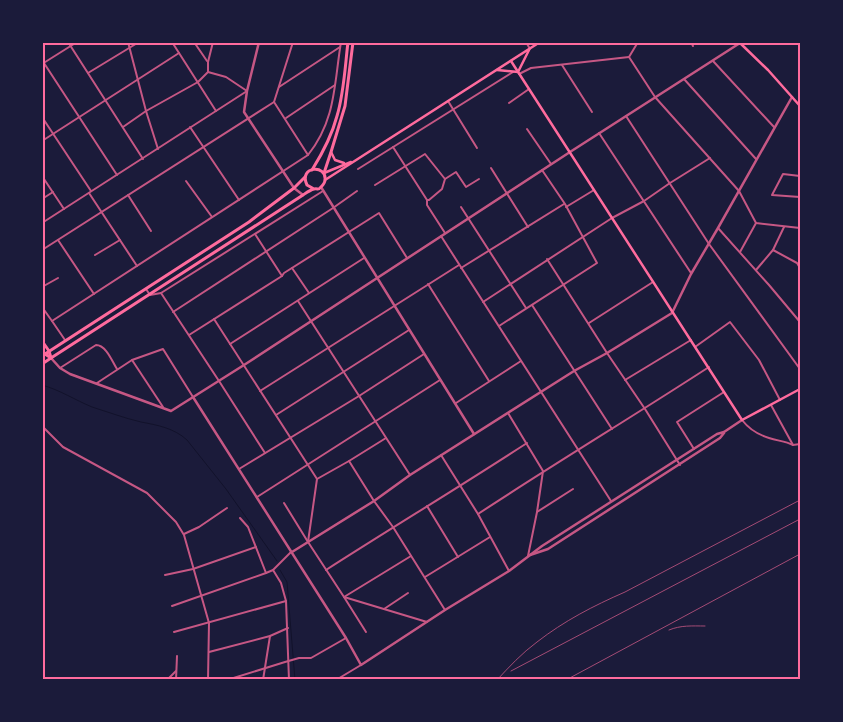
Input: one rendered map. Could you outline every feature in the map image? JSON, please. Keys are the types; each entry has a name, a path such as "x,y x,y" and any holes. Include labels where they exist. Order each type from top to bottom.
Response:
{"main road":[{"path":"312,170 337,117 342,94 348,42"},
{"path":"323,173 332,152 345,106 353,42"},
{"path":"42,364 303,195 320,188 325,180 540,42"},
{"path":"740,43 768,70 800,106"},
{"path":"519,73 530,49"},
{"path":"511,61 742,420 800,389"},
{"path":"497,70 519,73"},
{"path":"332,152 336,161 348,163"},
{"path":"323,173 358,159"},
{"path":"43,354 249,222 294,188 308,172 318,169 323,173 325,180"},
{"path":"305,177 307,185 314,189"},
{"path":"42,341 49,351 51,358"},
{"path":"43,354 51,358"}],"street":[{"path":"68,42 143,159"},
{"path":"76,42 43,63 117,175"},
{"path":"128,42 158,149"},
{"path":"88,74 139,42"},
{"path":"172,42 216,111"},
{"path":"194,42 208,62"},
{"path":"123,127 146,111 198,82 208,72 208,62 213,42"},
{"path":"260,42 246,91 244,110 294,188 303,195"},
{"path":"42,250 274,102 293,42"},
{"path":"52,321 308,154 316,145 325,128 332,102 341,42"},
{"path":"526,42 530,49"},
{"path":"629,57 638,42"},
{"path":"691,42 693,46"},
{"path":"51,358 60,368 70,374 171,410 219,381 740,43"},
{"path":"279,87 340,47"},
{"path":"42,140 179,53"},
{"path":"519,73 531,68 629,57"},
{"path":"629,57 655,97 739,190 756,222"},
{"path":"713,61 774,128"},
{"path":"562,66 592,112"},
{"path":"208,72 226,77 246,91"},
{"path":"358,169 514,72"},
{"path":"684,79 757,159"},
{"path":"286,118 335,85"},
{"path":"509,103 529,89"},
{"path":"42,223 246,91"},
{"path":"172,606 273,570 292,552 374,502 441,455 574,371 672,313 691,274 792,97"},
{"path":"448,101 477,148"},
{"path":"274,102 308,154"},
{"path":"626,116 709,244 800,368"},
{"path":"42,117 137,266"},
{"path":"190,127 239,200"},
{"path":"527,129 552,164"},
{"path":"600,133 691,274"},
{"path":"392,148 427,200 427,205 445,233"},
{"path":"375,185 425,154 445,179"},
{"path":"483,302 547,259 612,218 644,201 710,158"},
{"path":"491,168 528,226"},
{"path":"499,326 597,263 565,204 542,170"},
{"path":"427,200 442,189 445,179 456,172 466,187 479,179"},
{"path":"800,176 783,174 772,195 800,197"},
{"path":"42,176 64,209"},
{"path":"186,181 212,217"},
{"path":"320,188 474,434"},
{"path":"566,208 594,190"},
{"path":"173,312 357,191"},
{"path":"42,199 53,192"},
{"path":"146,289 150,295 161,293 323,192"},
{"path":"128,195 151,232"},
{"path":"461,268 565,204"},
{"path":"461,207 527,308"},
{"path":"189,335 379,214 407,258"},
{"path":"756,222 800,228"},
{"path":"740,252 756,222"},
{"path":"756,270 773,250 784,226"},
{"path":"718,228 770,285 800,322"},
{"path":"254,234 282,276"},
{"path":"441,236 611,502"},
{"path":"58,240 94,294"},
{"path":"95,255 120,240"},
{"path":"773,250 800,263"},
{"path":"230,344 364,258"},
{"path":"547,259 645,408 680,465"},
{"path":"797,263 800,268"},
{"path":"260,391 459,264"},
{"path":"292,268 309,294"},
{"path":"42,287 58,278"},
{"path":"588,323 653,282"},
{"path":"428,284 489,381"},
{"path":"161,293 265,453"},
{"path":"298,301 410,475"},
{"path":"532,305 612,429"},
{"path":"42,307 65,341"},
{"path":"214,319 317,479 308,542"},
{"path":"695,347 730,322 759,360 780,400"},
{"path":"276,415 409,330"},
{"path":"625,380 691,340"},
{"path":"60,368 98,345 104,348 117,369"},
{"path":"97,383 132,360 163,349 346,638 361,665"},
{"path":"239,469 424,354"},
{"path":"132,360 163,407"},
{"path":"455,403 521,361"},
{"path":"478,514 709,367"},
{"path":"257,497 440,380"},
{"path":"694,449 677,422 724,392"},
{"path":"771,405 793,446"},
{"path":"508,413 543,471 528,556"},
{"path":"336,680 508,571 528,556 717,434 724,432 742,420 747,426 768,438 786,442 793,446 800,444"},
{"path":"42,426 63,447 147,492 176,522 184,534 209,623 208,680"},
{"path":"528,556 548,549 680,465 720,438 724,432"},
{"path":"317,479 386,438"},
{"path":"326,570 527,443"},
{"path":"441,455 478,514 508,571"},
{"path":"349,461 445,610"},
{"path":"537,512 573,489"},
{"path":"284,503 366,632"},
{"path":"427,506 458,557"},
{"path":"184,534 199,527 227,508"},
{"path":"240,518 248,527 266,573"},
{"path":"424,577 490,537"},
{"path":"165,575 193,569 256,547"},
{"path":"344,597 411,556"},
{"path":"273,570 281,583 286,600 289,680"},
{"path":"384,608 408,593"},
{"path":"344,597 427,622"},
{"path":"174,632 286,600"},
{"path":"209,652 270,636 288,628"},
{"path":"263,680 270,636"},
{"path":"227,680 264,667 299,658 311,658 346,638"},
{"path":"176,680 177,656"},
{"path":"167,680 176,671"}],"waterway":[{"path":"42,385 92,407 128,419 165,428 182,436 226,489 277,561"},
{"path":"280,570 287,582 295,680"}],"railway":[{"path":"497,680 531,646 568,621 800,500"},
{"path":"511,671 800,519"},
{"path":"566,680 800,554"},
{"path":"669,630 673,628 705,626"}]}
